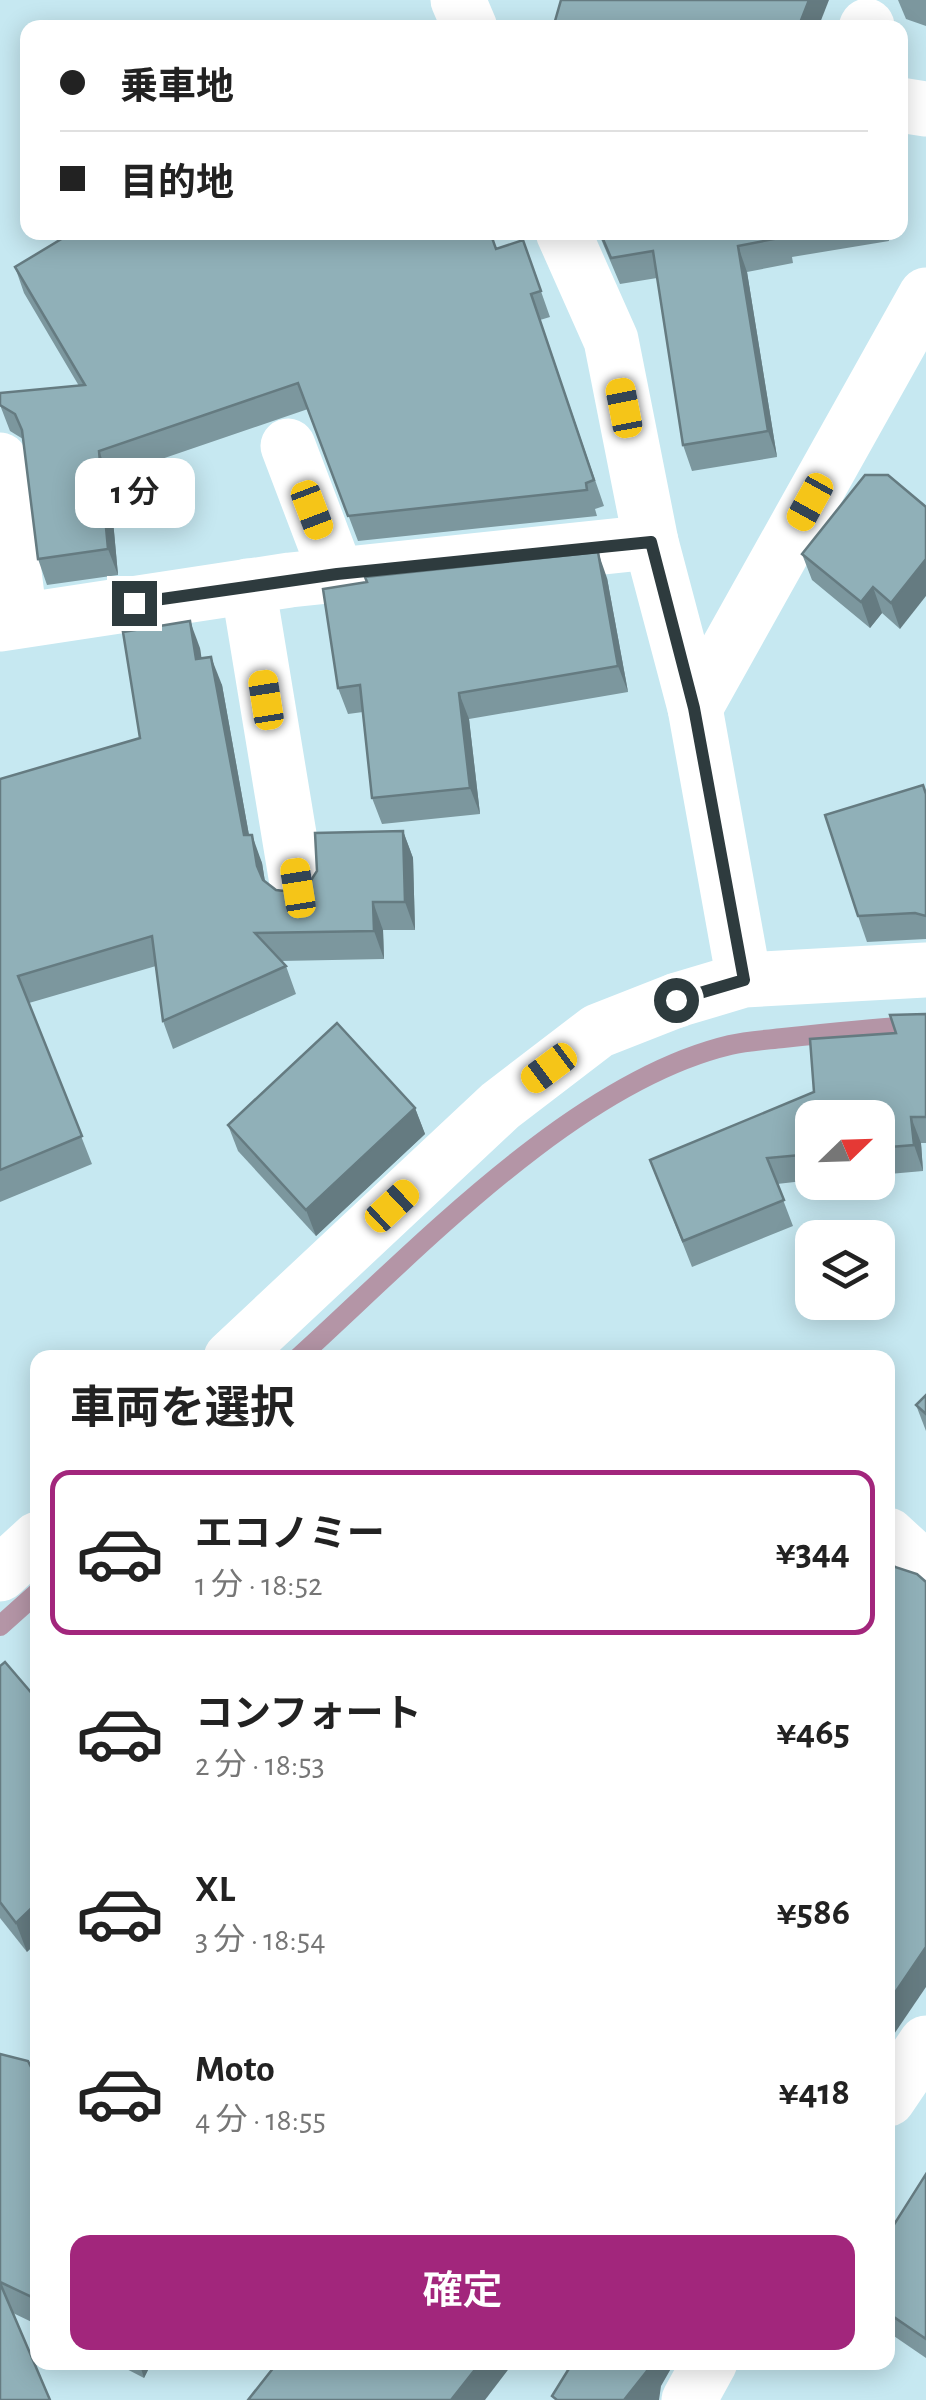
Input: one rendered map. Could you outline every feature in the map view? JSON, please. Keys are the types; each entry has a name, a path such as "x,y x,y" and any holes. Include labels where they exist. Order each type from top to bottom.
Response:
{"street":[{"path":"567,240 611,340 651,542 694,708 744,980"},
{"path":"694,708 926,295"},
{"path":"288,446 337,574"},
{"path":"0,460 10,622 337,574 651,542"},
{"path":"248,586 298,888"},
{"path":"240,1350 500,1106 598,1031 676,1000 744,980 926,970"},
{"path":"895,1541 926,1570"},
{"path":"0,1574 30,1546"},
{"path":"895,2088 926,2042"},
{"path":"690,2400 706,2370"}],"building":[{"path":"561,0 809,0 801,20 555,20"},
{"path":"60,240 493,240 496,249 523,240 541,291 531,294 594,480 586,483 587,490 348,516 298,383 99,451 108,549 38,559 22,430 15,414 0,405 0,393 85,385 15,267"},
{"path":"603,240 769,240 738,246 768,431 683,445 653,251 611,258"},
{"path":"865,475 888,475 926,507 926,559 891,603 873,587 861,602 802,554"},
{"path":"598,552 618,666 459,693 470,788 372,798 360,685 338,688 323,589 367,582 365,577"},
{"path":"190,621 196,659 211,657 244,835 252,835 263,880 276,890 292,892 308,885 317,871 315,833 403,831 405,902 373,902 374,931 255,933 286,966 163,1021 152,936 18,976 82,1136 0,1170 0,779 140,738 123,632"},
{"path":"923,785 926,916 858,916 825,815"},
{"path":"926,1014 926,1117 911,1117 914,1145 895,1147 895,1100 795,1100 795,1156 767,1158 784,1200 683,1241 650,1160 814,1092 810,1039 896,1033 890,1015"},
{"path":"337,1023 415,1108 306,1210 228,1125"},
{"path":"926,1395 926,1414 916,1405"},
{"path":"895,1567 917,1574 926,1582 926,1947 895,1993"},
{"path":"5,1662 30,1691 30,1910 16,1923 0,1902 0,1666"},
{"path":"0,2054 28,2061 30,2065 30,2296 0,2282"},
{"path":"926,2174 926,2339 895,2318 895,2223"},
{"path":"0,2283 30,2353 30,2370 37,2370 50,2400 0,2400"},
{"path":"272,2370 475,2370 451,2400 248,2400"},
{"path":"568,2370 647,2370 624,2400 557,2400 552,2396"}],"waterway":[{"path":"307,1350 500,1175 613,1094 671,1065 730,1045 926,1025"},
{"path":"0,1626 30,1599"}],"route":[{"path":"134,603 337,574 651,542 694,708 744,980 676,1000"}]}
